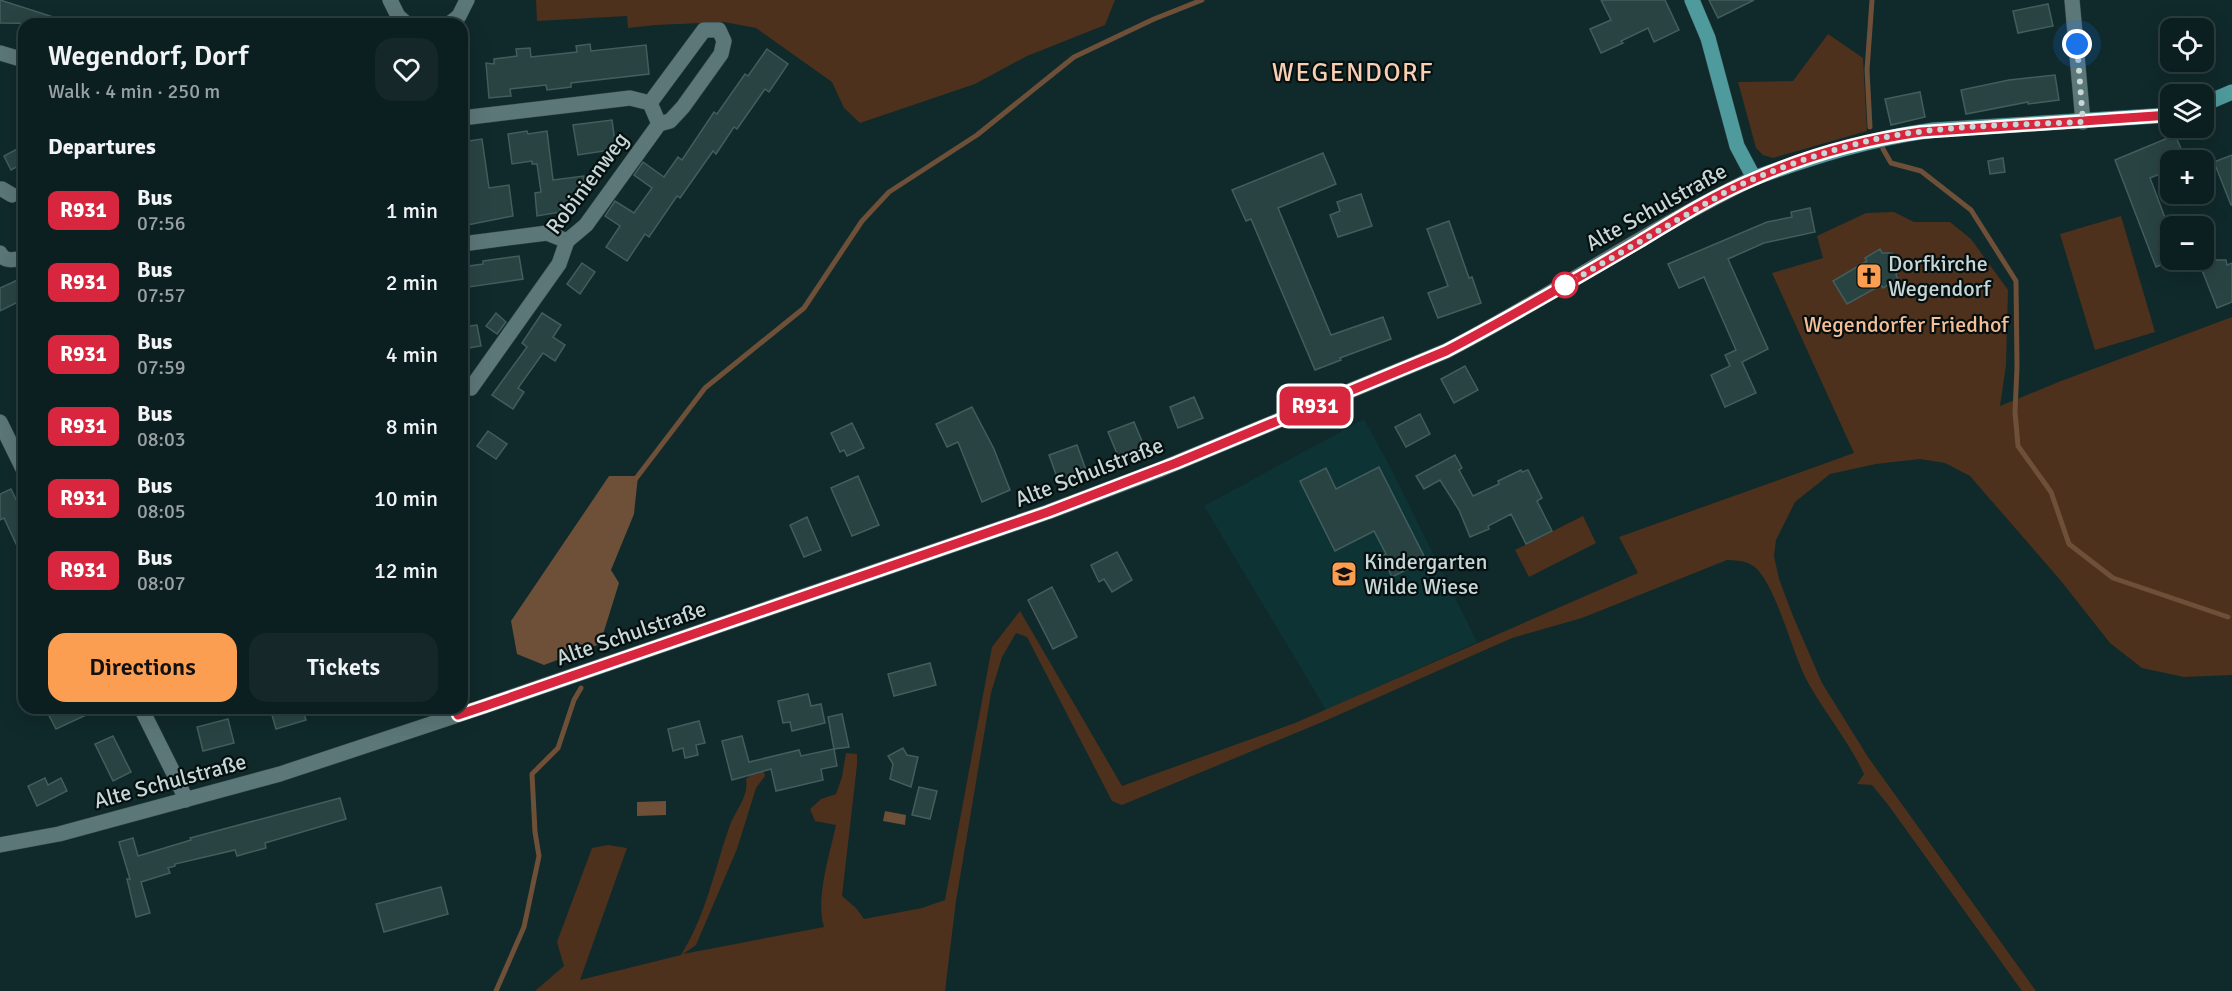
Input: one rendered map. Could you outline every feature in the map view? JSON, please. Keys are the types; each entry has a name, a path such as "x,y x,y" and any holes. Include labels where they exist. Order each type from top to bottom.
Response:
{"main road":[{"path":"1692,0 1708,38 1737,146 1754,178"},
{"path":"2214,100 2232,92"},
{"name":"Alte Schulstraße","path":"1754,178 1836,151 1901,135 1934,130 2160,116"}],"street":[{"path":"390,0 400,18"},
{"path":"456,18 467,0"},
{"path":"2072,0 2083,122"},
{"name":"Robinienweg","path":"468,383 559,264 567,241 586,225 658,124 670,121 721,54 724,40 719,30 704,30 650,103"},
{"path":"0,53 18,58"},
{"name":"Robinienweg","path":"468,117 630,98 650,103"},
{"name":"Robinienweg","path":"650,103 658,124"},
{"name":"Alte Schulstraße","path":"468,708 1048,512 1276,422 1446,351 1754,178"},
{"path":"468,243 548,233 567,241"},
{"path":"0,253 8,260 18,258"},
{"path":"0,422 18,459"},
{"path":"144,714 186,800"},
{"name":"Alte Schulstraße","path":"0,845 59,834 289,771 451,714"}],"shaded area":[{"name":"Kindergarten Wilde Wiese","path":"1364,419 1477,642 1326,710 1204,506"},
{"path":"609,476 638,476 634,514 611,570 619,583 600,644 544,665 517,654 511,621"},
{"path":"666,801 666,815 637,816 637,802"},
{"path":"885,811 906,815 905,825 883,821"}],"green space":[{"path":"536,0 1115,0 1105,25 1027,56 975,84 860,123 844,108 832,82 756,28 724,22 628,28 627,16 537,21"},
{"path":"1828,34 1863,58 1867,131 1773,158 1763,155 1756,148 1738,82 1793,81"},
{"name":"Wegendorfer Friedhof","path":"1894,212 1914,222 1950,222 1971,239 2008,290 2006,365 2000,406 2232,317 2232,675 2184,677 2142,668 2110,643 2061,581 1970,476 1945,463 1920,459 1876,464 1830,474 1795,502 1776,540 1774,556 1779,579 1822,683 1868,757 2036,991 2022,991 1872,785 1857,784 1864,774 1851,749 1806,679 1765,579 1750,564 1727,560 1582,618 1512,638 1327,720 1122,805 1112,801 1027,637 1016,633 1002,657 991,693 956,901 945,991 535,991 564,966 557,942 592,848 608,845 627,848 580,980 681,955 704,907 730,825 746,792 746,779 761,760 765,776 756,788 737,849 696,945 683,954 824,927 822,890 836,825 815,821 810,809 821,799 836,794 842,777 846,753 857,754 857,765 842,896 856,908 864,919 922,908 945,900 992,647 1020,611 1122,786 1295,723 1638,573 1619,537 1854,453 1772,273 1823,258 1817,236 1866,213"},
{"path":"2121,216 2155,332 2095,350 2060,234"},
{"path":"1583,516 1596,543 1529,577 1515,550"}],"building":[{"path":"0,0 56,18 18,18 18,23 0,23"},
{"path":"1601,0 1665,0 1679,30 1654,42 1648,28 1601,53 1590,29 1611,20"},
{"path":"1709,0 1754,0 1718,18"},
{"path":"2048,4 2053,26 2018,33 2013,11"},
{"path":"590,44 591,51 646,45 649,74 571,83 571,87 547,90 546,85 510,89 511,96 489,98 486,63 494,64 494,59 517,56 516,49 530,48 531,57 577,52 576,46"},
{"path":"767,49 788,64 769,92 765,89 737,129 734,127 716,154 713,151 680,198 677,196 649,237 645,234 627,261 606,247 620,226 605,216 615,201 634,213 652,188 634,175 643,162 664,177 678,157 682,160 714,112 717,114 745,74 748,76"},
{"path":"2055,75 2059,100 2028,104 2028,102 1966,114 1961,90 2009,80"},
{"path":"1920,92 1925,117 1891,125 1885,99"},
{"path":"612,120 616,149 578,155 573,125"},
{"path":"527,131 528,134 547,131 553,180 584,176 586,196 574,198 575,206 560,209 561,212 537,216 535,193 541,192 537,164 532,164 532,161 512,164 508,134"},
{"path":"2168,138 2176,138 2182,150 2160,150 2160,174 2150,178 2164,216 2160,216 2160,265 2156,267 2115,160"},
{"path":"482,139 489,188 509,185 513,216 468,225 468,141"},
{"path":"17,149 18,166 11,170 4,156"},
{"path":"1323,153 1336,184 1278,208 1331,335 1383,317 1391,339 1315,370 1251,219 1246,221 1232,190"},
{"path":"2232,155 2232,205 2231,205 2214,162"},
{"path":"2003,158 2005,172 1990,174 1988,161"},
{"path":"1361,194 1372,226 1338,237 1330,215 1340,211 1337,202"},
{"path":"1810,208 1815,232 1764,243 1728,259 1768,349 1742,362 1756,393 1725,407 1711,375 1730,366 1725,355 1736,350 1704,277 1679,288 1668,264 1767,222 1792,217 1791,212"},
{"path":"1449,221 1469,278 1472,277 1481,303 1438,318 1428,293 1448,286 1427,229"},
{"name":"Dorfkirche Wegendorf","path":"1880,249 1882,253 1892,253 1898,258 1899,267 1896,275 1898,279 1883,288 1881,285 1847,304 1833,281 1867,261 1865,258"},
{"path":"519,256 523,279 468,287 468,266 483,264 483,261"},
{"path":"2214,260 2226,260 2227,265 2232,263 2232,302 2217,308 2202,270 2214,270"},
{"path":"582,263 595,272 580,294 567,284"},
{"path":"18,280 18,302 0,311 0,288"},
{"path":"496,313 506,322 497,334 486,326"},
{"path":"542,313 561,325 553,337 565,345 555,361 543,353 518,388 524,392 513,409 492,395 527,347 522,343"},
{"path":"477,325 481,346 468,348 468,326"},
{"path":"1465,366 1478,390 1454,403 1441,379"},
{"path":"1194,397 1203,418 1178,428 1170,407"},
{"path":"972,407 994,449 1010,490 982,502 958,442 947,447 936,424"},
{"path":"1420,414 1430,434 1406,447 1395,427"},
{"path":"1134,422 1144,446 1118,456 1108,432"},
{"path":"852,423 864,448 847,456 844,450 840,452 831,433"},
{"path":"488,431 507,444 496,459 477,446"},
{"path":"1077,445 1086,470 1058,480 1049,455"},
{"path":"1455,455 1462,468 1459,470 1473,496 1499,484 1498,481 1521,470 1522,472 1528,470 1542,498 1537,501 1552,531 1526,544 1511,514 1488,526 1489,529 1470,537 1459,510 1440,480 1424,489 1416,476"},
{"path":"1379,467 1426,560 1392,577 1382,556 1386,554 1374,531 1335,551 1300,481 1326,468 1336,489"},
{"path":"858,476 879,525 852,536 831,488"},
{"path":"11,489 18,504 18,548 4,518 0,520 0,494"},
{"path":"807,517 821,550 804,557 790,525"},
{"path":"1117,552 1132,580 1112,592 1104,579 1099,582 1091,565"},
{"path":"1052,587 1077,637 1053,649 1028,600"},
{"path":"930,663 936,685 894,696 888,674"},
{"path":"808,694 811,706 821,704 825,723 792,731 790,722 783,723 778,701"},
{"path":"48,714 88,714 56,729"},
{"path":"272,714 304,714 306,720 276,729"},
{"path":"842,714 849,747 834,749 828,717"},
{"path":"228,719 234,743 203,751 197,727"},
{"path":"699,721 705,743 696,745 698,755 685,758 683,748 673,751 668,729"},
{"path":"113,736 131,772 113,781 95,744"},
{"path":"742,736 749,762 799,750 801,756 834,749 837,766 821,769 823,780 776,791 771,769 732,780 722,741"},
{"path":"903,748 907,755 918,757 911,787 890,779 893,764 888,756"},
{"path":"45,778 48,785 61,778 67,791 37,806 28,786"},
{"path":"919,787 937,791 930,819 912,815"},
{"path":"340,798 346,819 265,843 266,848 237,856 235,850 175,864 168,868 170,873 141,882 150,913 136,917 127,879 130,879 119,842 133,838 138,856 191,840 190,838"},
{"path":"441,887 448,914 384,932 376,904"}],"waterway":[{"path":"634,481 705,388 804,308 862,221 889,192 977,135 1074,57 1154,19 1202,0"},
{"path":"1870,127 1867,70 1872,0"},
{"path":"1883,149 1891,163 1921,171 1971,210 2016,281 2015,412 2018,446 2051,492 2069,544 2113,578 2228,617"},
{"path":"496,991 524,927 539,856 535,832 532,774 558,748 574,700 581,688"}],"bus line":[{"name":"R931","path":"468,712 1048,512 1176,463 1426,360 1486,330 1729,190 1754,178 1880,139 1934,130 2160,116"},
{"name":"R931","path":"458,714 461,714"}],"place":[{"name":"Dorfkirche Wegendorf","path":"1869,276"},
{"name":"Kindergarten Wilde Wiese","path":"1344,574"}],"district":[{"name":"WEGENDORF","path":"1353,73"}],"route":[{"path":"1565,285 1729,190 1754,178 1826,154 1880,139 1934,130 2083,122 2077,44"}]}
